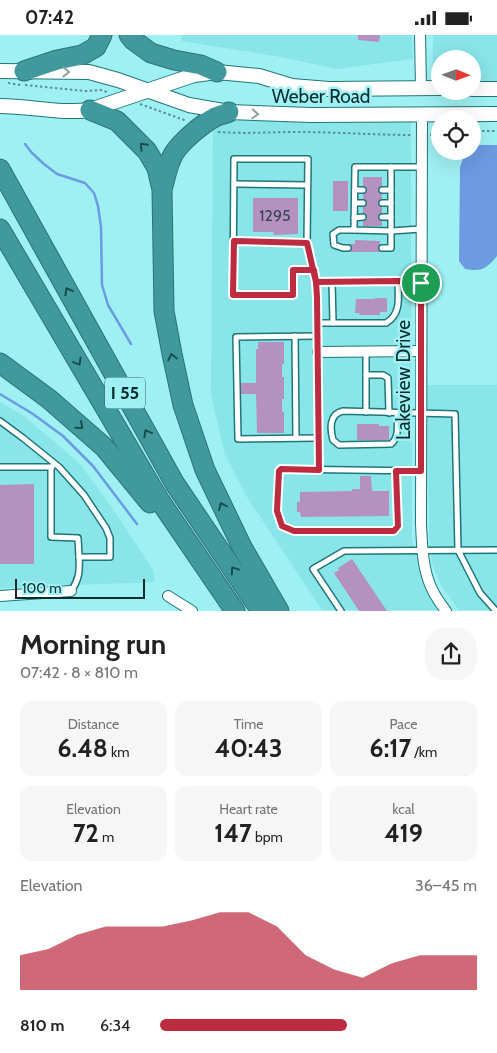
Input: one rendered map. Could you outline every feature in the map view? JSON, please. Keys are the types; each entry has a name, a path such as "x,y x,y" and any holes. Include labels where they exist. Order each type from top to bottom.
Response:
{"highway":[{"path":"24,71 57,60 82,55 96,47 102,35"},
{"path":"128,35 151,53 201,65 217,72"},
{"path":"90,110 117,121 147,151 157,168 162,190 164,311 183,405 205,470 242,547 279,611"},
{"path":"162,190 169,164 175,152 201,127 215,117 229,112"},
{"name":"I 55","path":"0,169 175,484 261,611"},
{"name":"I 55","path":"0,229 160,501 234,611"},
{"path":"0,363 49,399 104,447 181,540 234,611"}],"main road":[{"name":"Weber Road","path":"0,71 89,72 149,90 189,105 229,112 311,115 497,114"},
{"name":"Weber Road","path":"5,106 76,112 90,110 194,75 217,72 259,76 292,86 329,89 431,89"},
{"path":"481,89 497,89"}],"street":[{"path":"420,35 421,88"},
{"name":"Lakeview Drive","path":"422,114 422,551 428,580 446,611"},
{"path":"318,352 421,351"},
{"path":"0,596 71,591"},
{"path":"168,596 192,611"}],"lane":[{"path":"314,270 293,270 293,295 233,295 234,159 308,159 307,243 314,270 316,282 318,323 319,470"},
{"path":"354,230 355,167 421,167"},
{"path":"382,248 391,248 391,167"},
{"path":"234,184 308,185"},
{"path":"355,190 363,190"},
{"path":"382,190 391,190"},
{"path":"355,203 363,203"},
{"path":"382,203 391,203"},
{"path":"354,217 363,217"},
{"path":"382,217 391,217"},
{"path":"348,248 334,245 333,234 340,230 391,231 421,229"},
{"path":"234,241 307,243"},
{"path":"332,281 333,323"},
{"path":"316,282 398,281 421,283"},
{"path":"318,323 386,323 394,317 398,307 398,281"},
{"path":"295,336 296,438"},
{"path":"318,336 236,337 238,439 319,438"},
{"path":"366,351 366,412"},
{"path":"366,375 383,375 388,378 389,413"},
{"path":"397,413 394,443 342,445 334,443 332,422 336,413 342,411 455,414 458,550 480,593 496,611"},
{"path":"0,421 24,437 59,467 84,495 106,528 110,538 110,557 79,557"},
{"path":"0,467 59,467"},
{"path":"51,467 51,537 78,538 80,569 77,582 71,591"},
{"path":"396,471 398,526 394,531 294,531 282,526 277,511 279,471 281,469 421,471"},
{"path":"341,611 313,569 344,551 497,550"}],"path":[{"path":"481,131 497,131"}],"shaded area":[{"path":"182,35 412,35 413,59 337,69 281,57 181,41"},
{"path":"433,35 497,35 497,87 481,87 481,50 433,50"},
{"path":"213,116 411,117 412,539 439,610 322,610 247,497 225,455 211,395"},
{"path":"481,145 497,145 497,256 487,267 480,270 465,269 459,261 460,167 463,160 481,160"},
{"path":"427,385 497,385 497,610 459,610 441,585 432,564 429,539"},
{"path":"0,402 24,416 80,464 113,509 153,570 155,582 0,588"}],"building":[{"path":"358,35 380,35 379,42 358,40"},
{"path":"363,177 382,177 382,186 378,190 382,194 382,199 378,203 382,207 382,213 378,217 382,221 382,226 363,226 363,221 367,217 363,213 363,207 367,203 363,199 363,194 367,190 363,186"},
{"path":"333,181 348,181 348,211 333,211"},
{"path":"253,198 298,198 298,234 274,235 273,232 253,232"},
{"path":"355,240 380,241 378,248 380,252 350,252 352,248 350,244 355,244"},
{"path":"387,298 387,312 380,312 380,315 359,315 360,313 355,313 356,299"},
{"path":"258,342 284,342 282,377 284,377 284,399 282,399 282,412 284,412 284,433 257,433 256,394 241,394 241,383 256,383 256,349 258,349"},
{"path":"357,424 389,426 389,440 357,440"},
{"path":"360,476 371,476 372,491 389,491 389,516 301,517 300,512 297,512 300,492 352,491 352,489 360,489"},
{"path":"34,484 34,564 0,564 0,485"},
{"path":"352,559 387,611 359,611 334,573"}],"waterway":[{"path":"25,144 32,153 57,174 85,183 94,193 101,227 102,285 108,305 131,344"},
{"path":"0,394 33,414 63,436 93,466 137,524"}],"route":[{"path":"421,283 398,281 316,282 314,270 293,270 293,295 233,295 234,241 307,243 316,282 319,470 281,469 279,471 277,511 282,526 294,531 394,531 398,526 396,471 421,471 421,283"}]}
